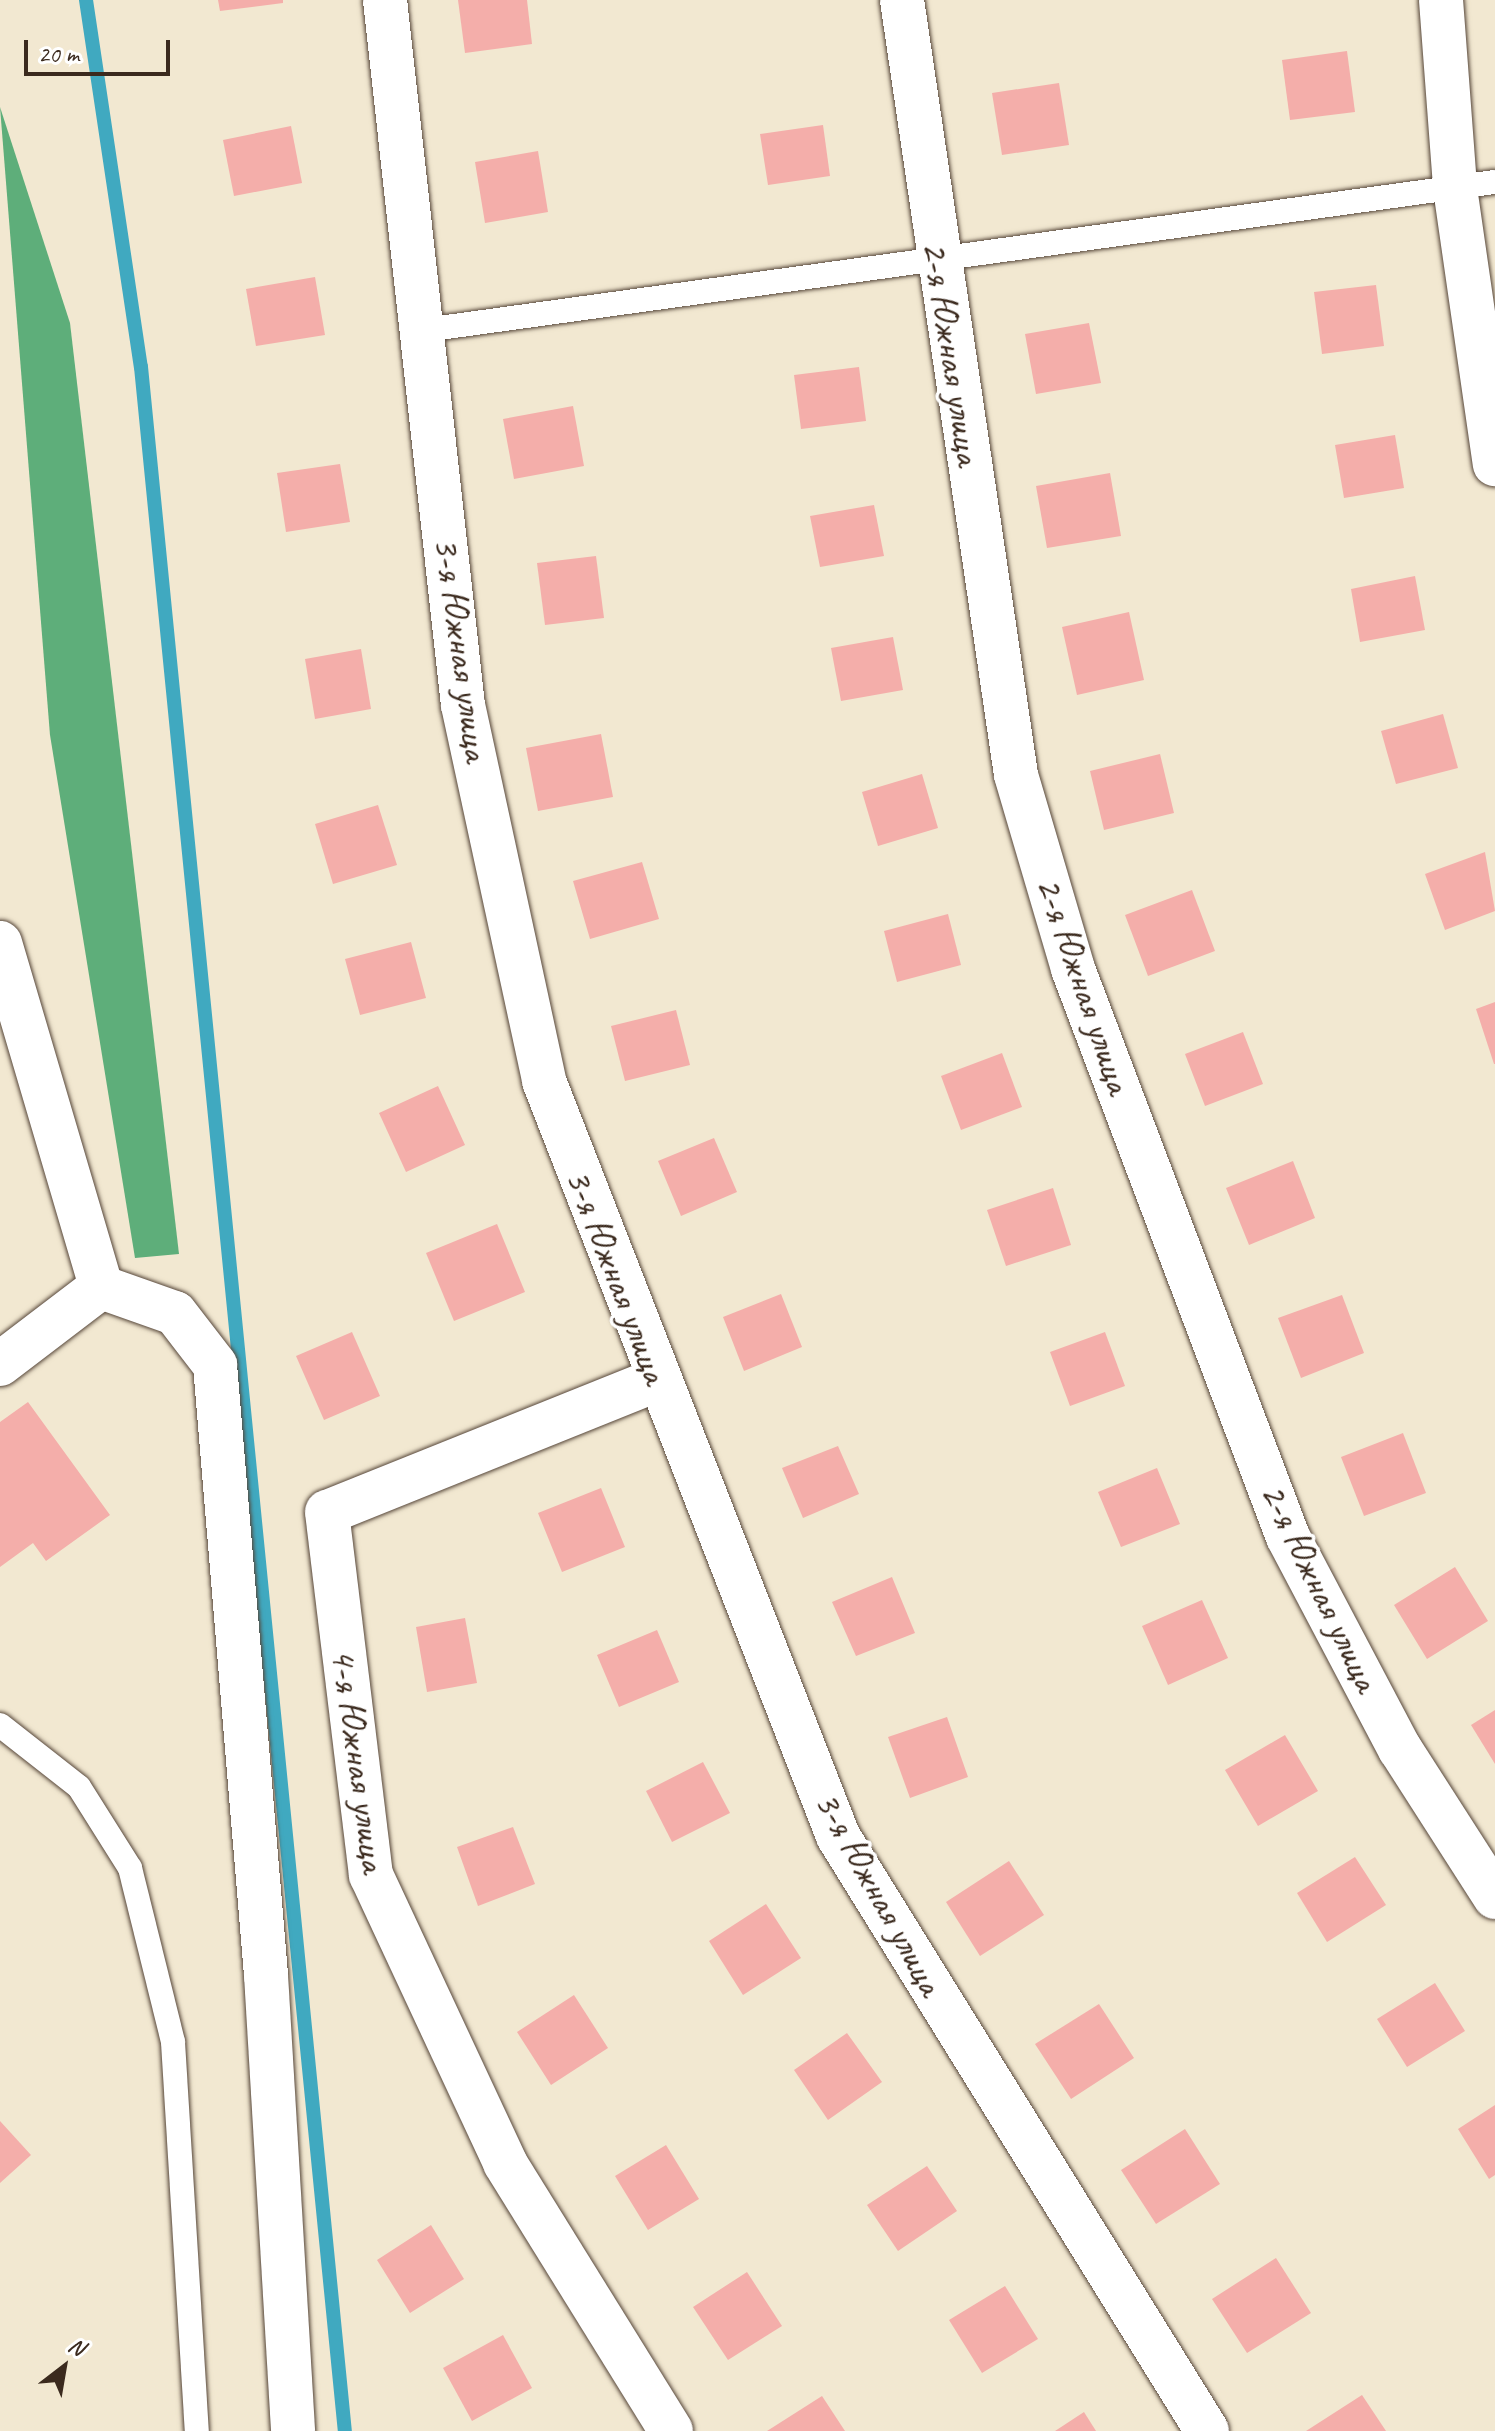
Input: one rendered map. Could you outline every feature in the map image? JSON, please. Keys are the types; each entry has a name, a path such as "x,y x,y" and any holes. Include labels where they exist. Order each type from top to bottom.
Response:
{"street":[{"name":"3-я Южная улица","path":"385,0 425,330 463,705 537,1051 656,1380 838,1836 1207,2431"},
{"name":"2-я Южная улица","path":"902,0 938,262 1016,775 1073,969 1288,1537 1400,1749 1495,1897"},
{"path":"1441,0 1475,185 1495,464"},
{"path":"0,943 101,1287"},
{"path":"0,1364 101,1287"},
{"path":"101,1287 175,1313 215,1365 266,1975 293,2431"},
{"name":"4-я Южная улица","path":"656,1380 327,1512 371,1875 505,2163 671,2431"}],"lane":[{"path":"425,330 938,262 1475,185"},
{"path":"0,1725 79,1787 130,1868 173,2042 197,2431"}],"green space":[{"path":"0,107 70,323 179,1254 135,1258 50,735"}],"building":[{"path":"218,0 283,0 283,3 220,11"},
{"path":"458,0 527,0 532,44 465,53"},
{"path":"1347,51 1355,112 1290,120 1282,60"},
{"path":"1059,83 1069,145 1002,155 992,93"},
{"path":"823,125 830,176 768,185 760,134"},
{"path":"291,126 302,183 234,196 223,140"},
{"path":"538,151 548,212 485,223 475,162"},
{"path":"315,277 325,335 256,346 246,289"},
{"path":"1376,285 1384,346 1322,354 1314,292"},
{"path":"1089,323 1101,383 1036,394 1025,334"},
{"path":"859,367 866,421 801,429 794,375"},
{"path":"573,406 584,466 514,479 503,419"},
{"path":"1395,435 1404,488 1344,498 1335,445"},
{"path":"340,464 350,522 286,532 277,473"},
{"path":"1110,473 1121,536 1047,548 1036,486"},
{"path":"874,505 884,556 820,567 810,516"},
{"path":"596,556 604,618 545,625 537,563"},
{"path":"1415,576 1425,630 1360,642 1351,589"},
{"path":"1129,612 1144,680 1077,695 1062,627"},
{"path":"893,637 903,690 841,701 831,648"},
{"path":"361,649 371,709 315,719 305,659"},
{"path":"1443,714 1458,768 1396,784 1381,731"},
{"path":"601,734 613,797 538,811 526,748"},
{"path":"1160,754 1174,813 1104,830 1090,771"},
{"path":"922,774 938,828 878,846 862,792"},
{"path":"378,805 397,865 333,884 315,824"},
{"path":"1485,852 1495,911 1445,930 1425,874"},
{"path":"642,862 659,919 590,939 573,881"},
{"path":"1192,890 1215,951 1148,976 1125,915"},
{"path":"948,914 961,965 897,982 884,931"},
{"path":"411,942 426,998 360,1015 345,959"},
{"path":"1495,1002 1495,1064 1494,1064 1476,1009"},
{"path":"676,1010 690,1065 625,1081 611,1026"},
{"path":"1243,1032 1263,1084 1205,1106 1185,1054"},
{"path":"1002,1053 1022,1107 961,1130 941,1076"},
{"path":"438,1086 465,1145 406,1172 379,1113"},
{"path":"714,1138 737,1192 681,1216 658,1161"},
{"path":"1293,1161 1315,1218 1249,1245 1226,1188"},
{"path":"1053,1188 1071,1245 1006,1266 987,1210"},
{"path":"497,1224 525,1292 454,1321 426,1253"},
{"path":"781,1294 802,1347 744,1371 723,1317"},
{"path":"1342,1295 1364,1353 1301,1378 1278,1318"},
{"path":"352,1332 380,1396 324,1420 296,1356"},
{"path":"1105,1332 1125,1386 1070,1406 1050,1352"},
{"path":"28,1402 110,1515 46,1561 33,1543 0,1567 0,1422"},
{"path":"1403,1433 1426,1493 1364,1516 1341,1457"},
{"path":"838,1446 859,1494 803,1518 782,1468"},
{"path":"1157,1468 1180,1524 1121,1547 1098,1492"},
{"path":"601,1488 625,1547 562,1572 538,1513"},
{"path":"1455,1567 1488,1621 1427,1659 1394,1605"},
{"path":"892,1577 915,1633 856,1656 832,1602"},
{"path":"1202,1600 1228,1658 1168,1685 1142,1626"},
{"path":"465,1618 477,1683 427,1692 416,1627"},
{"path":"657,1630 679,1682 619,1707 597,1655"},
{"path":"1495,1710 1495,1764 1471,1725"},
{"path":"947,1717 968,1777 910,1798 888,1737"},
{"path":"1285,1735 1318,1791 1258,1826 1225,1770"},
{"path":"703,1762 730,1813 672,1842 646,1791"},
{"path":"513,1827 535,1884 478,1906 457,1847"},
{"path":"1355,1857 1386,1905 1327,1942 1297,1893"},
{"path":"1009,1861 1044,1915 980,1956 946,1902"},
{"path":"766,1904 801,1958 743,1995 709,1941"},
{"path":"1435,1983 1465,2031 1407,2067 1377,2019"},
{"path":"574,1995 608,2048 551,2085 517,2032"},
{"path":"1099,2004 1134,2058 1071,2099 1035,2044"},
{"path":"847,2033 882,2082 828,2120 794,2070"},
{"path":"1495,2105 1495,2175 1489,2179 1458,2129"},
{"path":"0,2121 31,2155 0,2183"},
{"path":"1185,2129 1220,2184 1156,2224 1121,2170"},
{"path":"666,2145 699,2199 648,2230 615,2176"},
{"path":"927,2166 957,2211 898,2251 867,2205"},
{"path":"431,2225 464,2279 410,2313 377,2260"},
{"path":"1276,2258 1311,2313 1247,2353 1212,2299"},
{"path":"747,2272 782,2326 728,2360 693,2307"},
{"path":"1005,2286 1038,2339 982,2373 949,2320"},
{"path":"503,2335 532,2388 472,2421 443,2368"},
{"path":"1362,2395 1386,2431 1306,2431"},
{"path":"822,2396 845,2431 767,2431"},
{"path":"1084,2412 1096,2431 1055,2431"}],"waterway":[{"path":"86,0 141,367 345,2431"}]}
